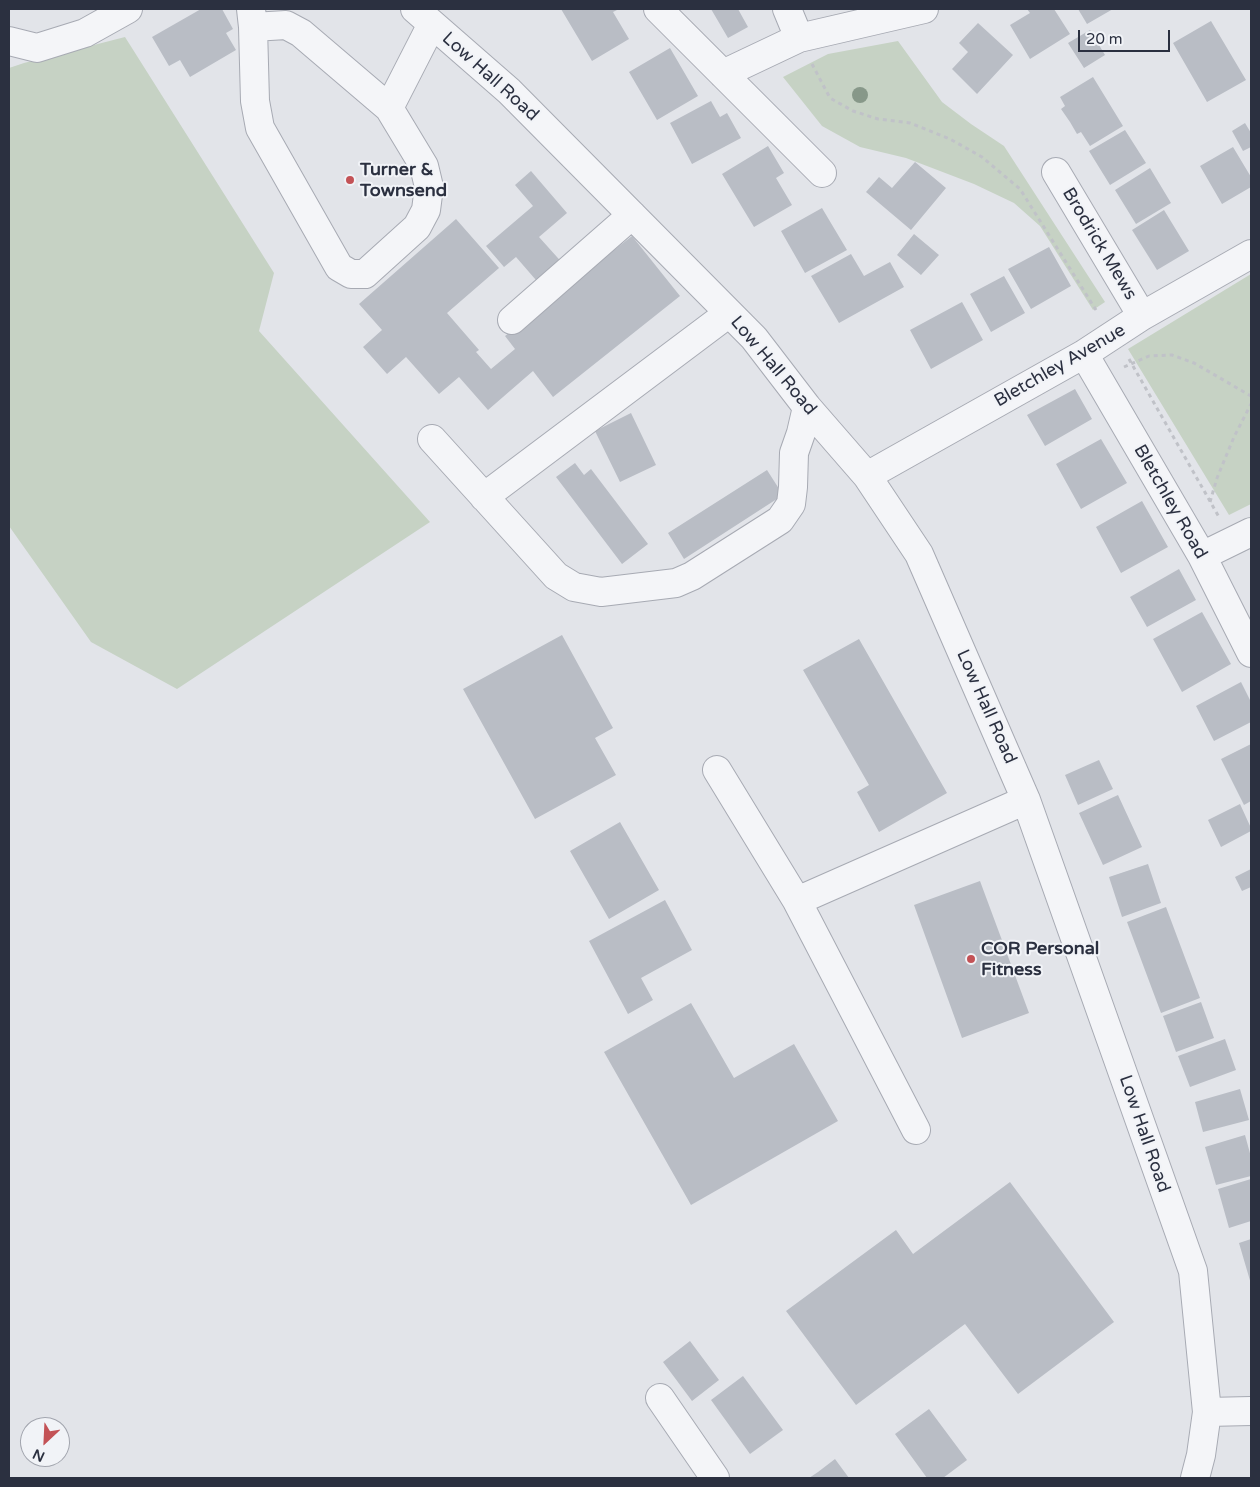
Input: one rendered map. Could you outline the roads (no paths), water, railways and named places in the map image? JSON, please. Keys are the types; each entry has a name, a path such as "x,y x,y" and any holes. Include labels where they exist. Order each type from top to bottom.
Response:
{"street":[{"path":"9,41 37,48 85,33 128,9"},
{"path":"658,9 822,173"},
{"path":"787,9 799,38"},
{"path":"723,74 799,38 924,9"},
{"path":"389,108 423,16"},
{"name":"Low Hall Road","path":"423,16 510,91 754,338 806,407 867,476 919,554 1026,800 1193,1271 1207,1412 1201,1455 1195,1478"},
{"path":"252,18 286,25 300,33 389,108 424,166 429,187 426,210 417,227 365,274 351,274 339,267 260,128 255,100 252,18"},
{"name":"Brodrick Mews","path":"1056,172 1142,316"},
{"path":"512,320 632,215"},
{"name":"Bletchley Avenue","path":"867,476 1084,354 1142,316 1251,254"},
{"path":"484,497 729,313"},
{"name":"Bletchley Road","path":"1084,354 1202,556 1251,652"},
{"path":"432,440 556,576 574,587 601,592 676,583 692,576 780,520 791,504 794,453 802,433 806,407"},
{"path":"1202,556 1242,536"},
{"path":"717,770 797,901 916,1130"},
{"path":"797,901 1026,800"},
{"path":"660,1398 715,1478"},
{"path":"1207,1412 1251,1411"}],"place":[{"name":"Turner & Townsend","path":"350,180"},
{"name":"COR Personal Fitness","path":"971,959"}]}
